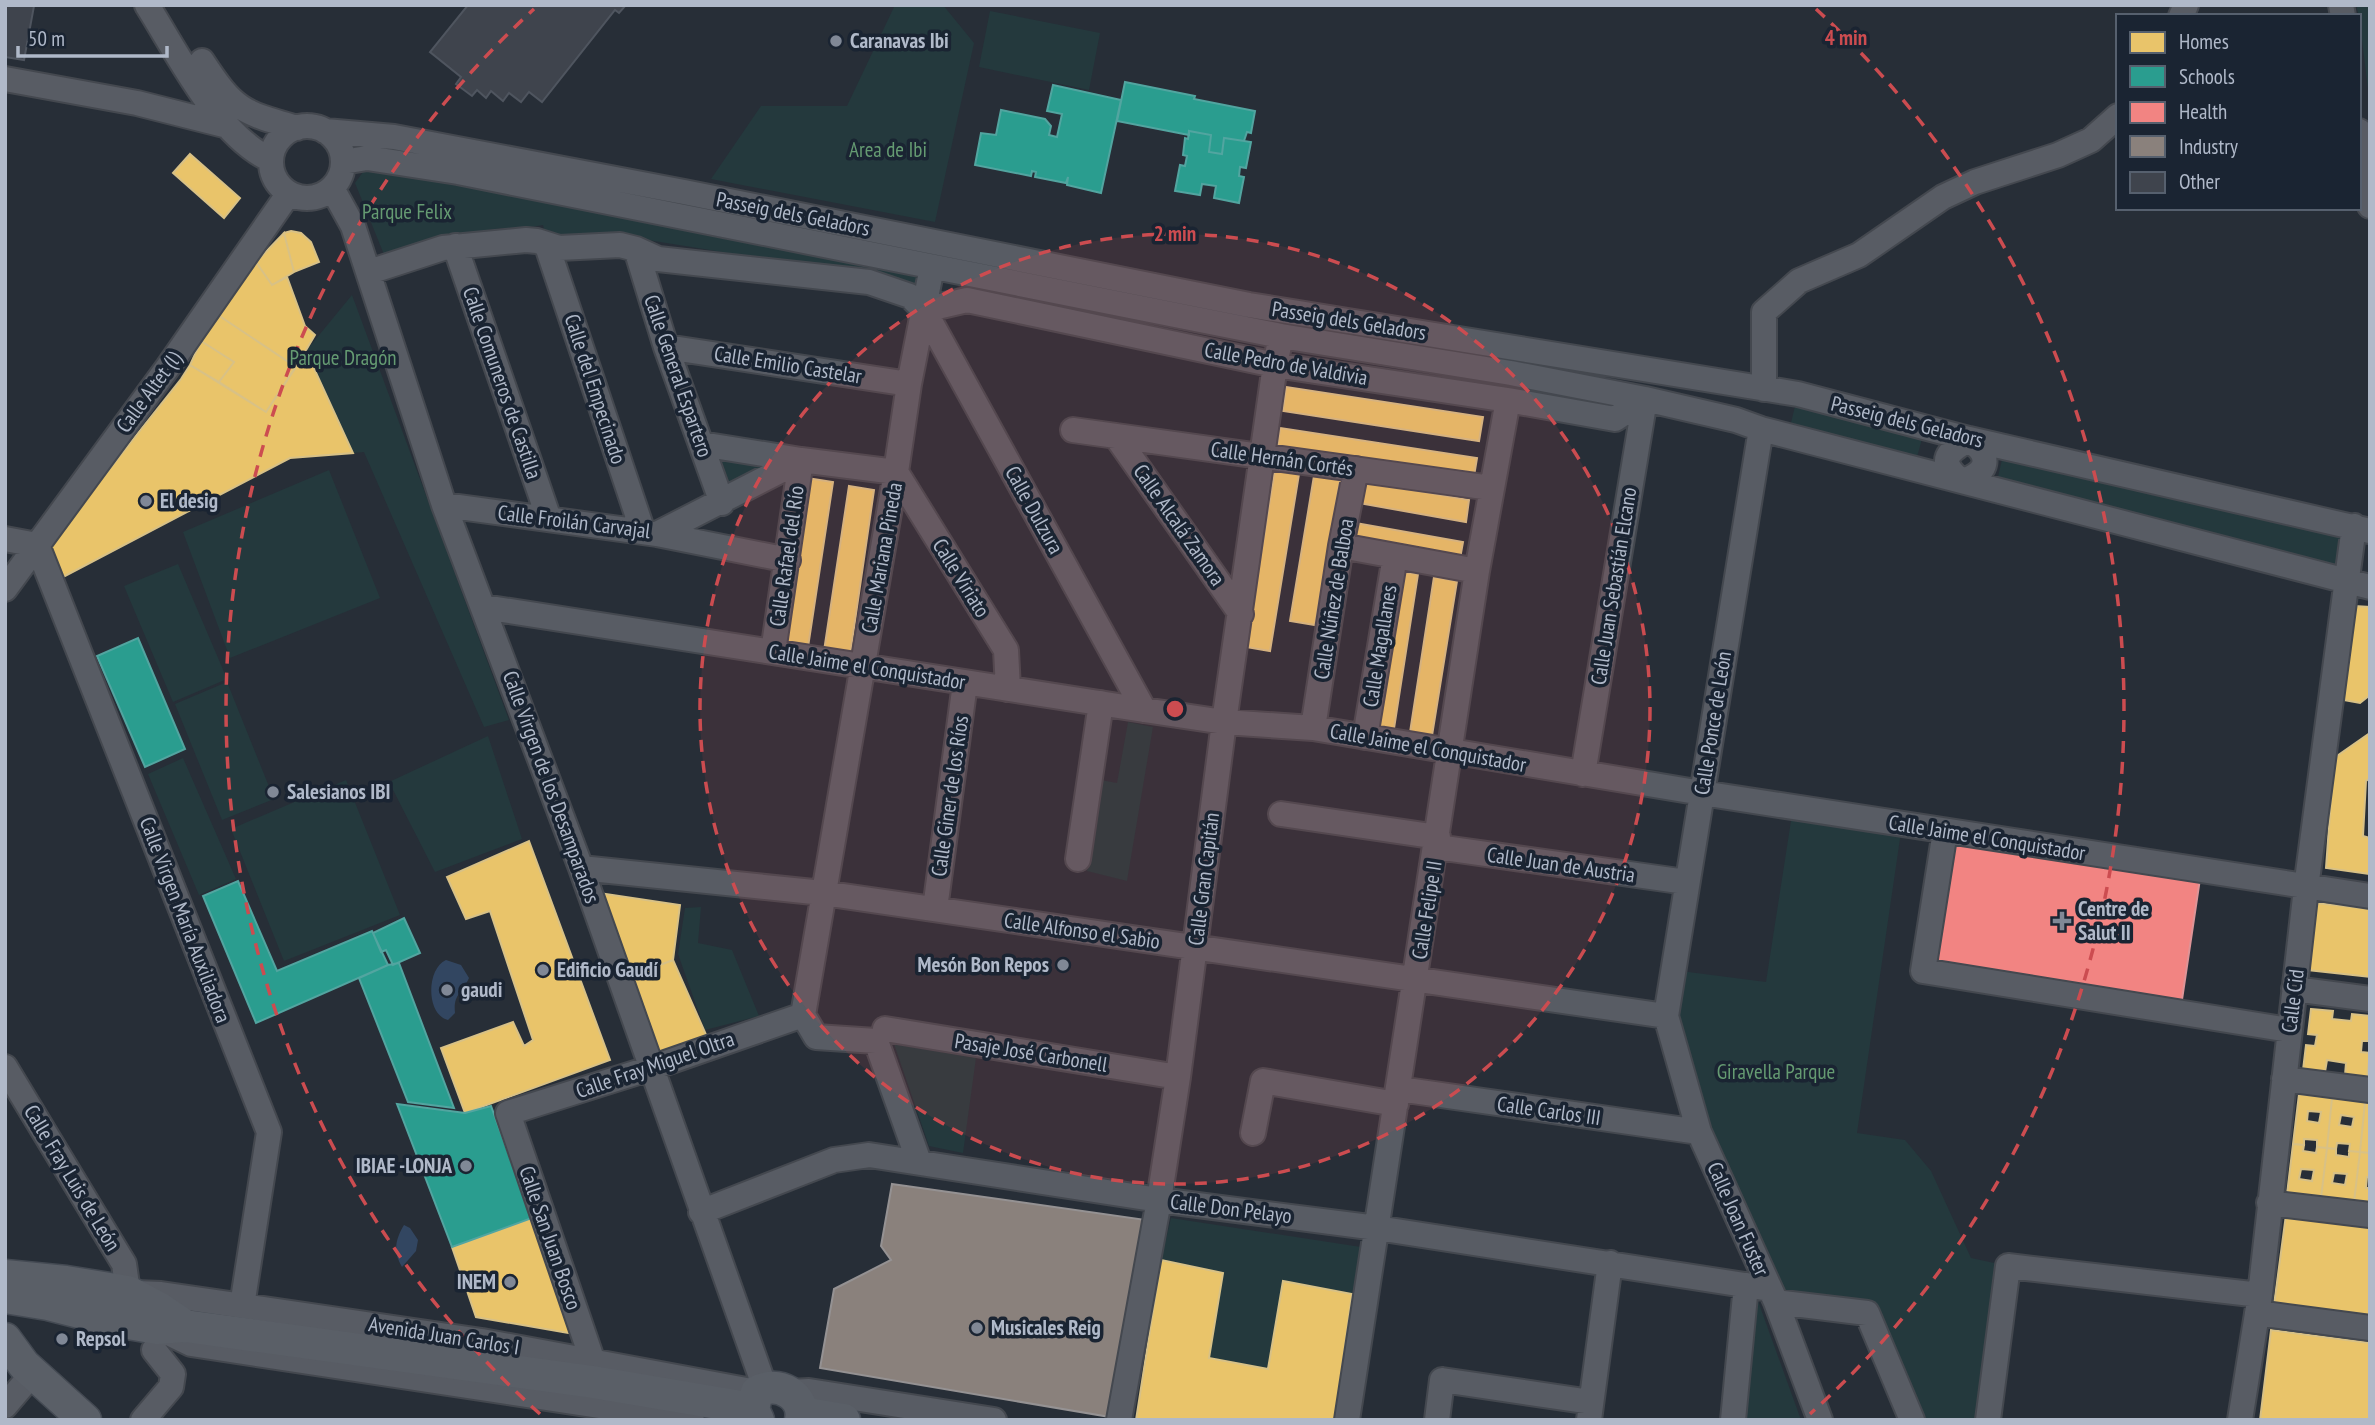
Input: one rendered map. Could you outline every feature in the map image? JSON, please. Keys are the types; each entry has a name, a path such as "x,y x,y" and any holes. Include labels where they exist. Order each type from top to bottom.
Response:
{"main road":[{"path":"5,1276 128,1292 160,1309 166,1335"},
{"name":"Avenida Juan Carlos I","path":"5,1297 48,1304 166,1335 593,1372 844,1420"},
{"path":"5,1339 21,1364 85,1420"}],"street":[{"path":"147,5 225,125 252,150 271,160"},
{"path":"167,5 215,81 233,103 253,115 297,128"},
{"path":"5,79 137,103 225,125"},
{"path":"1761,429 1777,420 1781,409 1778,398 1764,389 1764,313 1799,281 1859,254 1943,197 1975,183 2059,155 2091,140 2116,118"},
{"path":"312,126 325,131 341,150 343,162 332,188 316,197 307,198 289,193 275,180 271,160 276,143 282,136 297,128 312,126"},
{"name":"Passeig dels Geladors","path":"325,131 394,137 697,194 1249,305 1797,394 1969,439 2362,529"},
{"path":"2361,145 2370,206"},
{"path":"343,162 367,158 458,172 1281,336 1511,373 1645,399 1736,420 1761,429 2358,584"},
{"name":"Calle Virgen de los Desamparados","path":"332,188 353,226 444,505 581,867 701,1212 775,1405"},
{"name":"Calle Altet (l)","path":"5,589 168,367 289,193"},
{"path":"369,272 455,246 514,240 537,241 559,248 620,245 659,259 869,282 910,296 924,310"},
{"name":"Calle Comuneros de Castilla","path":"455,246 549,519"},
{"name":"Calle del Empecinado","path":"547,246 650,533"},
{"name":"Calle General Espartero","path":"636,249 666,347 722,503"},
{"name":"Calle Mariana Pineda","path":"803,1015 909,384 932,267"},
{"name":"Calle Pedro de Valdivia","path":"924,310 967,300 1275,365 1615,419 1645,399"},
{"name":"Calle Dulzura","path":"924,310 1144,710"},
{"name":"Calle Gran Capitán","path":"1119,1420 1159,1200 1178,1077 1224,722 1281,336"},
{"name":"Calle Emilio Castelar","path":"666,347 909,384"},
{"name":"Calle Juan Sebastián Elcano","path":"1583,774 1645,399"},
{"name":"Calle Felipe II","path":"1347,1420 1477,571 1508,400"},
{"name":"Calle Hernán Cortés","path":"1073,429 1491,488"},
{"name":"Calle Ponce de León","path":"1666,1016 1761,429"},
{"name":"Calle Alcalá Zamora","path":"1116,436 1241,614"},
{"path":"1961,481 1978,475 1984,465 1982,453 1969,439"},
{"path":"701,444 896,472"},
{"name":"Calle Froilán Carvajal","path":"444,505 650,533 722,503 801,460"},
{"name":"Calle Rafael del Río","path":"773,652 801,460"},
{"name":"Calle Núñez de Balboa","path":"1313,728 1341,546 1356,469"},
{"name":"Calle Viriato","path":"896,472 1006,650 1008,689"},
{"name":"Calle Cid","path":"2240,1420 2258,1304 2306,888 2358,584 2362,529"},
{"path":"650,533 788,560"},
{"path":"5,539 37,545"},
{"name":"Calle Virgen María Auxiliadora","path":"37,545 268,1132 242,1306"},
{"path":"1341,546 1477,571"},
{"name":"Calle Magallanes","path":"1365,737 1395,556"},
{"name":"Calle Jaime el Conquistador","path":"484,607 1224,722 1313,728 1702,793 2370,896"},
{"name":"Calle Giner de los Ríos","path":"935,909 965,683"},
{"path":"1078,859 1101,703"},
{"name":"Calle Juan de Austria","path":"1281,814 1686,882"},
{"path":"1945,831 1923,971 2289,1030"},
{"name":"Calle Alfonso el Sabio","path":"581,867 823,893 1666,1016"},
{"path":"2294,989 2370,999"},
{"path":"803,1015 816,1037 876,1041 929,1163"},
{"name":"Calle Fray Miguel Oltra","path":"508,1113 651,1068 803,1015"},
{"name":"Calle Joan Fuster","path":"1666,1016 1699,1132 1820,1420"},
{"name":"Pasaje José Carbonell","path":"929,1163 929,1146 885,1029 1178,1077"},
{"name":"Calle Fray Luis de León","path":"5,1067 124,1264 128,1292"},
{"path":"2284,1079 2370,1090"},
{"name":"Calle Carlos III","path":"1253,1133 1263,1081 1699,1132"},
{"name":"Calle San Juan Bosco","path":"508,1113 593,1372"},
{"name":"Calle Don Pelayo","path":"701,1212 834,1160 869,1156 1159,1200 1377,1228 1610,1263 1867,1313 1912,1420"},
{"path":"2269,1203 2370,1214"},
{"path":"1437,1420 1442,1380 1590,1411 1610,1263"},
{"path":"1988,1420 2008,1266 2258,1304 2370,1328"},
{"path":"88,1314 122,1305 128,1292"},
{"name":"Avenida Juan Carlos I","path":"128,1292 161,1294 482,1341 593,1372"},
{"path":"1733,1420 1764,1292"},
{"path":"143,1420 171,1387 173,1374 166,1335"},
{"name":"Avenida Juan Carlos I","path":"166,1335 191,1344 692,1420"},
{"path":"5,1406 21,1364"},
{"name":"Avenida Juan Carlos I","path":"775,1405 809,1391 994,1420"}],"green space":[{"name":"Area de Ibi","path":"895,5 943,5 974,43 935,222 711,179 761,106 847,106"},
{"path":"2356,5 2370,5 2370,105 2361,14 2358,14"},
{"path":"990,11 1100,33 1089,90 979,67"},
{"name":"Parque Felix","path":"384,169 924,274 921,284 623,236 557,241 545,233 543,225 461,235 385,257 355,183 363,172"},
{"name":"Parque Dragón","path":"352,295 509,720 484,727 364,452 353,453 306,351"},
{"path":"1798,394 1925,428 1914,468 1788,435"},
{"path":"2005,447 2354,526 2346,582 1995,489"},
{"path":"719,454 775,462 731,487"},
{"path":"329,470 380,598 230,658 183,532"},
{"path":"178,564 227,679 173,702 124,586"},
{"path":"227,682 274,799 222,820 175,704"},
{"path":"1128,722 1153,727 1127,881 1087,871 1101,780 1117,783"},
{"path":"488,736 522,839 435,872 389,782"},
{"path":"183,758 236,879 199,895 148,774"},
{"path":"346,780 400,915 284,961 231,829"},
{"name":"Giravella Parque","path":"1793,808 1902,825 1857,1133 1905,1140 1931,1171 1971,1258 2008,1266 1987,1420 1912,1420 1867,1313 1776,1302 1666,1016 1673,970 1766,982"},
{"path":"701,907 698,943 732,950 759,1016 705,1030 678,954 685,908"},
{"path":"894,1044 976,1058 963,1153 929,1146"},
{"path":"1171,1218 1361,1247 1352,1294 1283,1281 1268,1369 1209,1358 1223,1273 1161,1260"},
{"path":"1745,1301 1758,1301 1801,1420 1733,1420"}],"water":[{"name":"gaudi","path":"446,960 461,965 469,978 457,998 455,1013 448,1020 436,1010 431,992 435,972"},
{"path":"404,1225 410,1228 418,1240 416,1251 402,1267 396,1246"}],"building: Homes":[{"path":"190,154 240,198 224,218 173,173"},
{"path":"284,233 301,233 311,242 319,262 294,272"},
{"path":"284,233 294,272 272,285 256,262"},
{"path":"256,262 272,285 287,277 305,326 315,335 296,367 218,315"},
{"path":"218,315 296,367 266,412 219,382 234,362 201,341"},
{"path":"201,341 234,362 219,382 190,365"},
{"name":"El desig","path":"306,351 353,453 290,458 63,577 50,544 190,365 266,412"},
{"path":"1286,387 1483,417 1479,441 1283,411"},
{"path":"1280,428 1477,458 1473,482 1277,452"},
{"path":"1275,469 1299,474 1270,651 1246,647"},
{"path":"1314,476 1340,480 1315,625 1290,621"},
{"path":"807,478 833,482 808,647 783,643"},
{"path":"1357,480 1469,500 1466,522 1353,502"},
{"path":"849,486 874,490 850,655 824,651"},
{"path":"1350,522 1463,542 1459,564 1347,544"},
{"path":"1395,571 1418,574 1393,735 1370,732"},
{"path":"1434,577 1457,581 1431,742 1409,739"},
{"path":"2354,606 2370,607 2370,695 2360,703 2338,699"},
{"path":"2370,733 2370,778 2366,781 2363,836 2370,838 2370,874 2326,868 2334,758"},
{"name":"Edificio Gaudí","path":"529,841 610,1060 465,1113 441,1048 513,1022 524,1046 533,1040 490,911 466,919 447,877"},
{"path":"599,893 680,905 673,960 626,978"},
{"path":"2316,903 2370,909 2370,977 2308,970"},
{"path":"673,960 707,1037 652,1056 626,978"},
{"path":"2311,1009 2333,1011 2332,1019 2351,1021 2352,1014 2370,1016 2370,1041 2362,1041 2361,1052 2370,1053 2367,1077 2345,1075 2346,1063 2327,1060 2325,1072 2303,1070 2306,1045 2315,1046 2317,1035 2308,1034"},
{"path":"2299,1094 2332,1098 2327,1148 2317,1147 2317,1140 2304,1139 2304,1145 2293,1144","holes":["2308,1111 2321,1112 2319,1123 2307,1121"]},
{"path":"2332,1098 2365,1102 2360,1152 2349,1151 2350,1144 2337,1143 2336,1149 2327,1148","holes":["2341,1115 2354,1117 2352,1127 2339,1125"]},
{"path":"2365,1102 2370,1103 2370,1153 2360,1152"},
{"path":"2293,1144 2304,1145 2303,1151 2316,1153 2317,1147 2327,1148 2321,1198 2287,1194","holes":["2301,1169 2314,1170 2312,1181 2299,1179"]},
{"path":"2327,1148 2336,1149 2336,1155 2349,1157 2349,1151 2360,1152 2354,1202 2321,1198","holes":["2334,1173 2347,1174 2345,1185 2332,1183"]},
{"path":"2360,1152 2370,1153 2370,1177 2367,1177 2366,1188 2370,1188 2370,1204 2354,1202"},
{"path":"2287,1207 2370,1217 2370,1318 2274,1305"},
{"name":"INEM","path":"532,1218 574,1334 476,1317 452,1247"},
{"path":"1161,1260 1223,1273 1209,1358 1268,1369 1283,1281 1352,1294 1335,1420 1136,1420"},
{"path":"2271,1330 2370,1343 2370,1420 2260,1420"}],"building: Schools":[{"path":"1125,82 1255,111 1251,133 1247,132 1244,141 1224,138 1222,154 1209,152 1211,135 1189,131 1189,135 1117,121"},
{"path":"1053,85 1121,100 1101,193 1067,185 1068,177 1066,183 1035,177 1036,172 1032,171 1031,176 975,165 981,133 996,135 1001,110 1045,119 1051,126 1049,135 1057,137 1062,114 1047,111"},
{"path":"1189,131 1211,135 1209,152 1222,154 1224,138 1251,142 1246,168 1240,167 1239,176 1244,177 1239,203 1214,198 1216,186 1202,184 1200,195 1175,191 1180,165 1185,166 1187,156 1183,155 1185,138 1188,139"},
{"path":"138,638 185,749 145,767 97,656"},
{"path":"238,881 277,971 372,931 388,965 256,1023 203,896"},
{"path":"404,918 420,953 393,965 386,950 381,952 373,933"},
{"path":"399,963 454,1108 408,1102 359,978"},
{"name":"IBIAE -LONJA","path":"397,1104 465,1113 491,1106 532,1218 452,1247"}],"building: Health":[{"name":"Centre de Salut II","path":"1945,831 2201,872 2180,1013 1923,971"}],"building: Industry":[{"name":"Musicales Reig","path":"892,1184 1146,1220 1110,1417 820,1368 834,1289 891,1260 881,1246"}],"building: Other":[{"path":"5,5 34,6 24,60 5,57"},
{"path":"468,5 626,5 619,13 615,10 542,102 529,92 521,102 509,93 503,101 491,91 486,98 477,90 472,96 456,84 461,77 430,52"}],"place":[{"name":"Caranavas Ibi","path":"836,41"},
{"name":"El desig","path":"146,501"},
{"name":"Salesianos IBI","path":"273,792"},
{"name":"Centre de Salut II","path":"2062,921"},
{"name":"Mesón Bon Repos","path":"1063,965"},
{"name":"Edificio Gaudí","path":"543,970"},
{"name":"gaudi","path":"447,990"},
{"name":"IBIAE -LONJA","path":"466,1166"},
{"name":"INEM","path":"510,1282"},
{"name":"Musicales Reig","path":"977,1328"},
{"name":"Repsol","path":"62,1339"}]}
